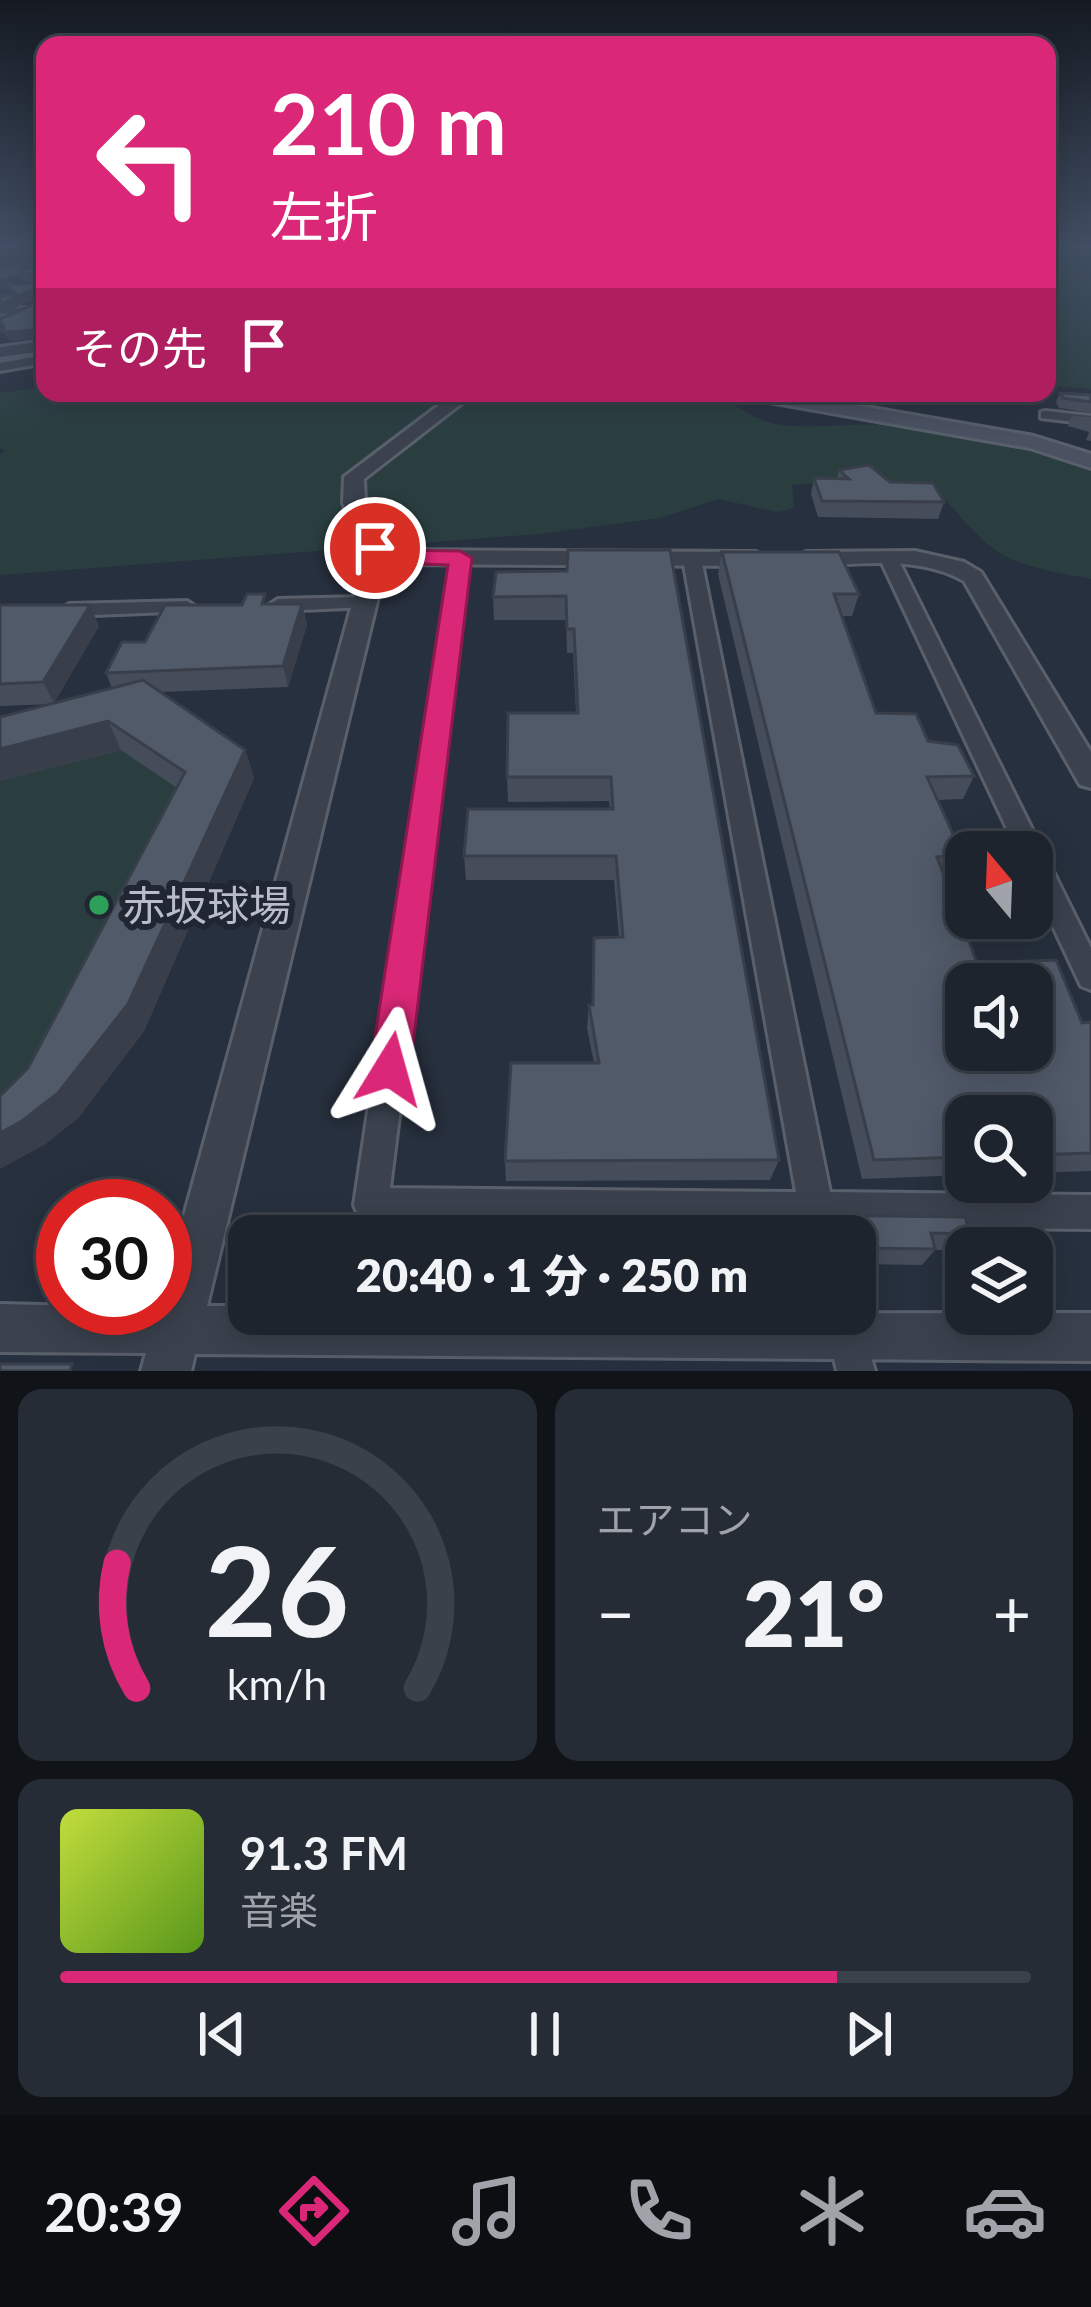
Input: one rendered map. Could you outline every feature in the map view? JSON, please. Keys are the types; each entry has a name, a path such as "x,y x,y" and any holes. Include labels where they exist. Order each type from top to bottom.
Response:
{"main road":[{"path":"803,402 1041,444 1091,460"}],"street":[{"path":"12,312 36,315"},
{"path":"0,324 25,313"},
{"path":"0,352 36,347"},
{"path":"0,367 36,361"},
{"path":"172,1350 376,557 354,503 354,477 454,402"},
{"path":"1041,444 1045,413 1091,420"},
{"path":"376,557 940,563 973,577 1091,777"},
{"path":"460,558 371,1205 1091,1212"},
{"path":"692,559 816,1209"},
{"path":"889,560 1020,831"},
{"path":"249,606 362,603"},
{"path":"45,611 203,607"},
{"path":"1053,899 1091,977"},
{"path":"0,1328 172,1350 852,1354 1091,1337"}],"green space":[{"path":"1056,312 1091,312 1091,389 1056,386"},
{"path":"36,388 36,402 726,402 781,425 883,425 989,439 1091,468 1091,579 1035,567 1001,553 934,487 863,479 792,485 794,508 778,512 718,499 660,518 539,534 0,575 0,454 5,451 0,447 0,393"},
{"name":"赤坂球場","path":"154,708 254,778 144,1031 78,1118 0,1169 0,748"}],"building":[{"path":"16,312 36,312 36,330 5,332 0,319"},
{"path":"1060,393 1091,395 1091,402 1063,398"},
{"path":"869,465 890,482 933,483 944,502 822,501 814,478 849,479 839,470"},
{"path":"568,550 670,550 779,1160 505,1161 511,1063 599,1063 589,1005 593,1005 594,938 623,937 616,856 464,856 468,809 613,809 611,777 507,777 508,713 578,713 574,629 567,629 566,596 493,597 496,572 567,571"},
{"path":"722,552 839,552 859,594 834,594 876,713 916,714 928,741 958,745 974,776 927,777 952,831 945,831 945,857 937,857 945,878 945,939 968,939 977,963 1056,960 1082,1023 1091,1022 1091,1153 1053,1154 1053,1095 945,1095 945,1158 874,1160"},
{"path":"247,594 265,594 262,604 302,604 283,666 106,673 122,642 145,642 165,605 242,605"},
{"path":"0,605 90,605 43,682 0,684"},
{"path":"143,680 245,750 128,1004 58,1093 0,1133 0,1096 28,1068 185,772 108,721 0,749 0,717"},
{"path":"647,1213 806,1215 647,1215"},
{"path":"876,1216 965,1217 968,1227 945,1227 945,1233 931,1233 935,1249 876,1248"},
{"path":"0,1364 72,1364 70,1371 0,1371"}],"place":[{"name":"赤坂球場","path":"99,905"}],"route":[{"path":"375,548 376,557 460,558 390,1069"}]}
